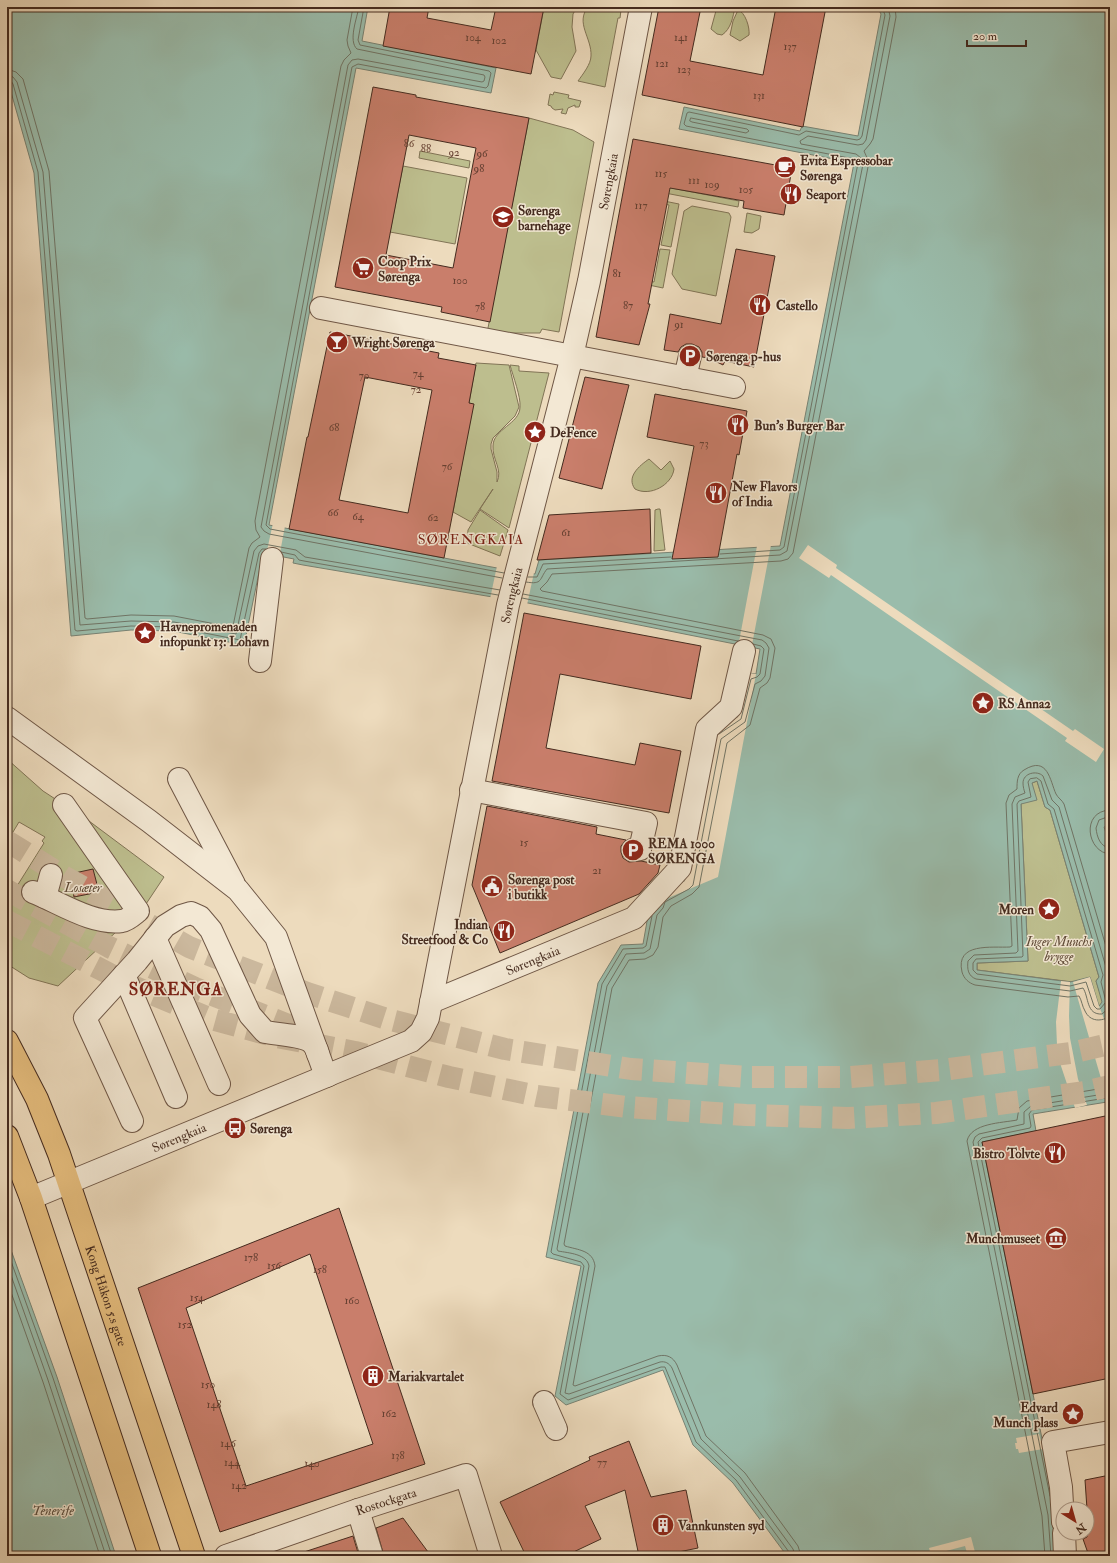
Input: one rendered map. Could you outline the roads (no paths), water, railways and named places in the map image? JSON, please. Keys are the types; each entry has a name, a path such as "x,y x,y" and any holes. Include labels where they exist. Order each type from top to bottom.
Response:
{"highway":[{"name":"Kong Håkon 5.s gate","path":"7,1042 37,1099 59,1154 194,1556"},
{"path":"8,1141 31,1198 150,1556"}],"street":[{"name":"Sørengkaia","path":"31,1198 402,1045 417,1036 424,1027 428,1018 508,605 572,356 641,7"},
{"path":"321,308 734,387"},
{"path":"685,378 690,356"},
{"path":"260,661 272,559"},
{"name":"Sørengkaia","path":"431,1002 634,918 680,868 707,729 732,707 744,651"},
{"path":"7,718 150,821 238,890"},
{"path":"178,778 238,890 276,938 316,1047 328,1075"},
{"path":"471,790 646,823 640,849 633,850"},
{"path":"51,875 39,894 58,904 107,921 123,920 138,911 64,805"},
{"path":"132,1121 85,1018 124,975 165,926 181,916 191,913 200,917 211,930 250,1015 264,1032 310,1041 316,1047"},
{"path":"155,938 219,1084"},
{"path":"124,975 176,1097"},
{"path":"544,1402 556,1429"},
{"path":"1062,1501 1061,1487 1053,1442 1110,1432"},
{"name":"Rostockgata","path":"226,1556 358,1510 466,1475 491,1556"},
{"path":"358,1510 372,1556"},
{"path":"1064,1541 1065,1556"}],"water":[{"path":"7,7 368,7 362,41 496,68 491,93 356,68 269,525 535,574 539,560 780,546 854,163 679,129 684,107 800,131 802,126 858,136 881,14 877,7 1110,7 1110,822 1108,826 1104,827 1110,844 1110,1104 1107,1102 1033,1114 1036,1131 982,1142 1052,1488 1055,1514 1055,1541 1058,1541 1060,1556 787,1556 733,1483 693,1445 663,1370 566,1405 555,1396 581,1266 546,1257 598,983 621,945 643,944 649,910 657,897 685,881 713,733 738,717 749,673 756,674 760,649 528,603 303,565 293,563 294,559 263,553 244,645 173,631 131,630 71,636 34,173 7,78","holes":["1037,781 1045,807 1050,810 1099,977 1096,981 1102,1002 1099,1006 1090,977 1070,982 977,970 977,963 1028,961 1021,804 1037,800 1032,783"]},
{"name":"Tenerife","path":"7,1239 57,1377 116,1556 7,1556"}],"tunnel":[{"path":"7,841 65,877 189,947 307,993 387,1019 505,1049 631,1069 748,1077 850,1077 942,1070 1070,1053 1110,1044"},
{"path":"7,890 109,947 195,988 306,1032"},
{"path":"7,921 135,987 211,1019 277,1037 355,1052 449,1077 537,1096 627,1107 746,1115 848,1118 936,1113 1084,1092 1110,1086"}],"place":[{"name":"Evita Espressobar Sørenga","path":"785,167"},
{"name":"Seaport","path":"791,194"},
{"name":"Sørenga barnehage","path":"503,217"},
{"name":"Coop Prix Sørenga","path":"363,268"},
{"name":"Castello","path":"760,305"},
{"name":"Wright Sørenga","path":"337,342"},
{"name":"Sørenga p-hus","path":"690,356"},
{"name":"Bun's Burger Bar","path":"738,425"},
{"name":"DeFence","path":"535,432"},
{"name":"New Flavors of India","path":"716,493"},
{"name":"Havnepromenaden infopunkt 13: Lohavn","path":"145,633"},
{"name":"RS Anna2","path":"983,703"},
{"name":"REMA 1000 SØRENGA","path":"633,850"},
{"name":"Sørenga post i butikk","path":"492,886"},
{"name":"Moren","path":"1049,909"},
{"name":"Indian Streetfood & Co","path":"504,931"},
{"name":"Sørenga","path":"235,1128"},
{"name":"Bistro Tolvte","path":"1055,1153"},
{"name":"Munchmuseet","path":"1056,1238"},
{"name":"Mariakvartalet","path":"373,1376"},
{"name":"Edvard Munch plass","path":"1073,1414"},
{"name":"Vannkunsten syd","path":"663,1525"}],"district":[{"name":"SØRENGKAIA","path":"471,539"},
{"name":"SØRENGA","path":"176,989"}],"park label":[{"name":"Losæter","path":"83,887"},
{"name":"Inger Munchs brygge","path":"1059,948"}]}
